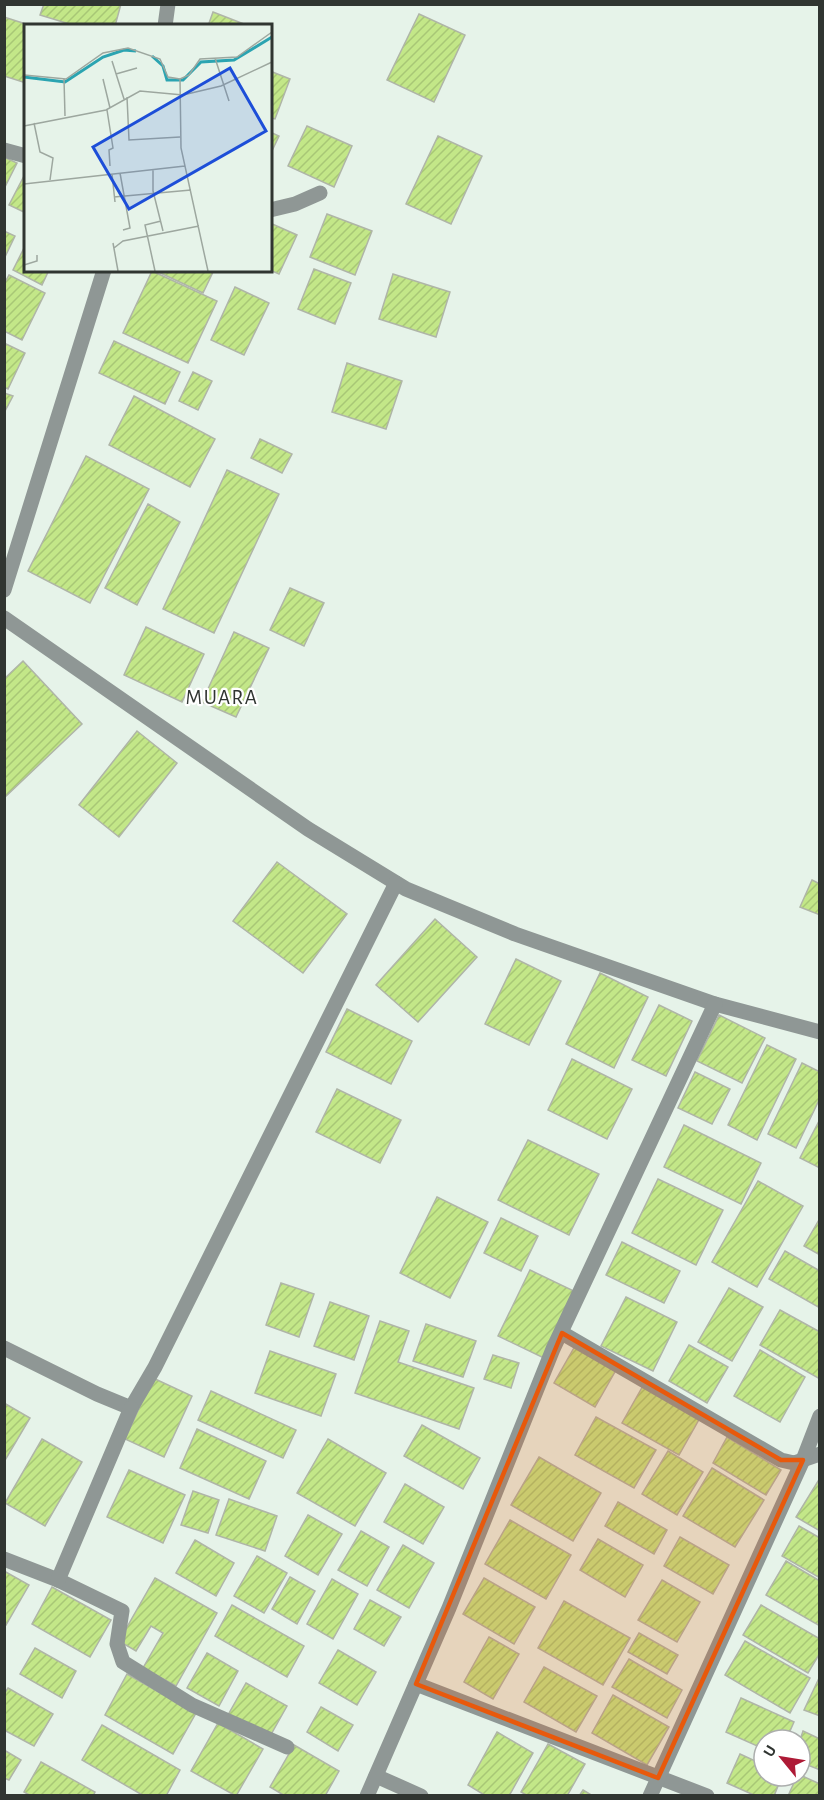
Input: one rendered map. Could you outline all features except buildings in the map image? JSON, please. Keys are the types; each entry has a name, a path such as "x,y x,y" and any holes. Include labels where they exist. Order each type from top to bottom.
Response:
{"street":[{"path":"165,24 168,4"},
{"path":"4,150 24,155"},
{"path":"272,210 295,204 320,193"},
{"path":"4,590 103,272"},
{"path":"4,618 308,829 396,883 515,934 715,1004 819,1032"},
{"path":"58,1580 131,1408 155,1367 396,883"},
{"path":"367,1796 449,1608 553,1349 715,1004"},
{"path":"562,1333 781,1461 794,1463 819,1454"},
{"path":"4,1348 97,1394 131,1408"},
{"path":"650,1796 803,1460 819,1416"},
{"path":"4,1559 58,1580 122,1611 117,1644 123,1662 192,1705 288,1747"},
{"path":"416,1684 707,1796"},
{"path":"376,1776 421,1796"}],"highlighted area":[{"path":"562,1333 781,1460 803,1460 658,1778 416,1684"}],"district":[{"name":"MUARA","path":"222,697"}]}
